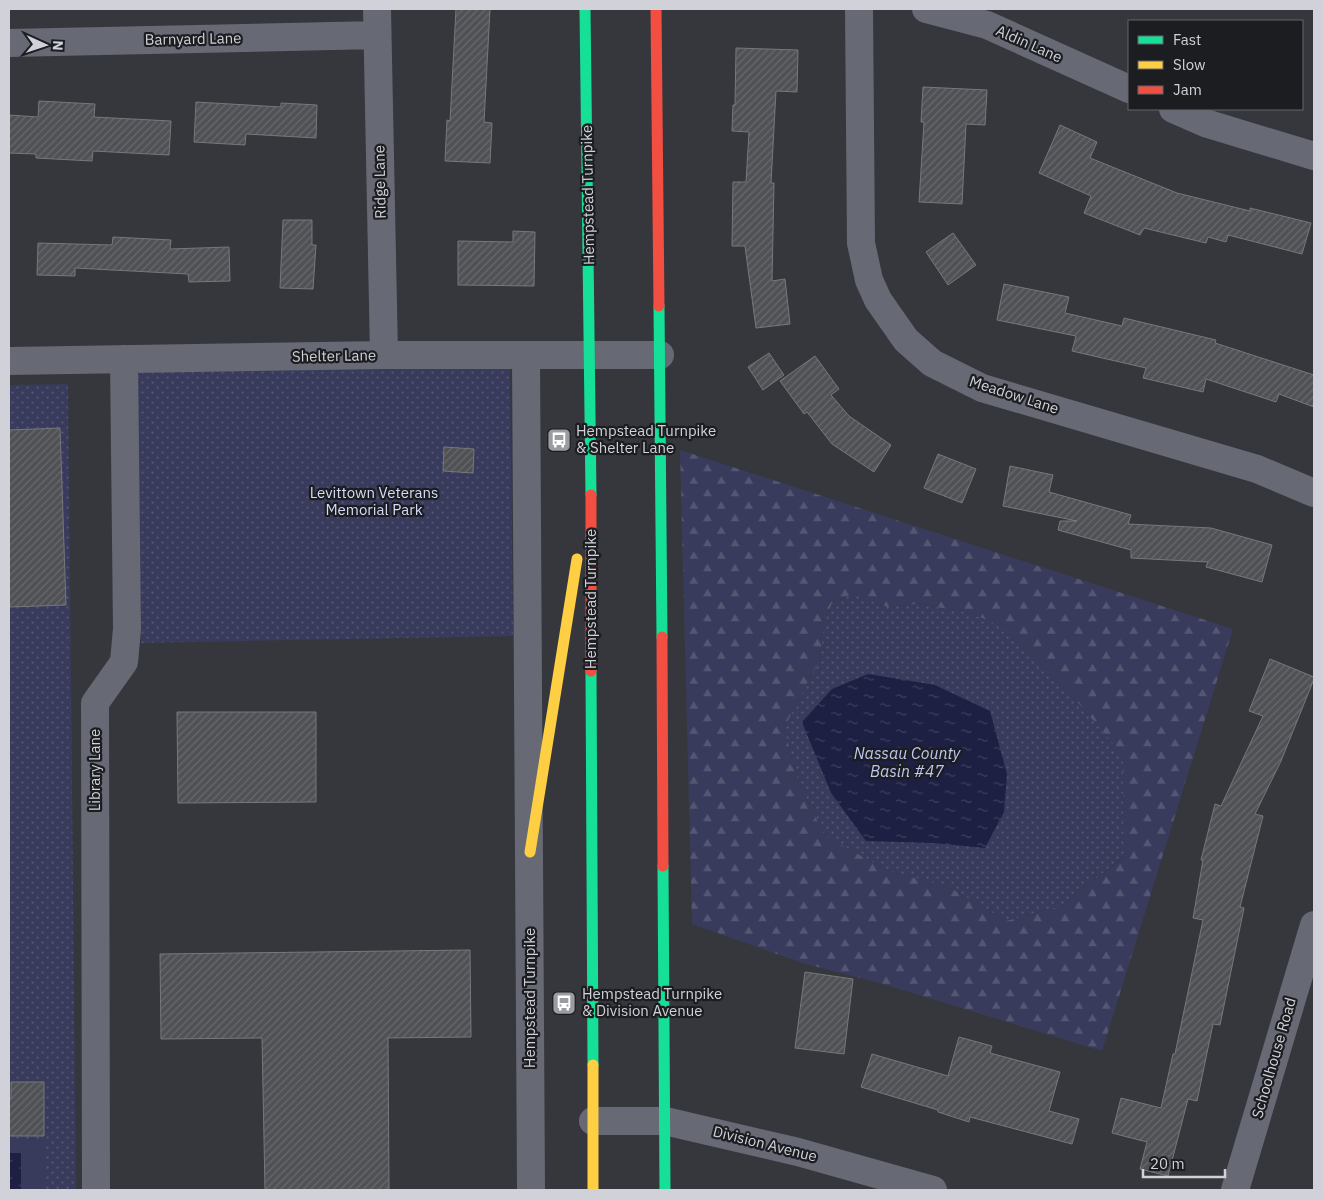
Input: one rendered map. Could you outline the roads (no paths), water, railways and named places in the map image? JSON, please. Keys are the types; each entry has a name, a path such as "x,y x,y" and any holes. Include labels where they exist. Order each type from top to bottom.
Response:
{"main road":[{"name":"Hempstead Turnpike","path":"585,9 590,355 593,1190"},
{"path":"656,9 665,1190"},
{"path":"530,852 590,481"},
{"path":"586,1190 593,1132"}],"street":[{"name":"Meadow Lane","path":"859,9 861,242 869,280 875,294 906,340 932,363 982,388 1257,469 1314,493"},
{"name":"Aldin Lane","path":"926,9 987,26 1128,89"},
{"name":"Barnyard Lane","path":"9,43 377,22"},
{"name":"Ridge Lane","path":"377,22 384,355"},
{"path":"1175,110 1204,123 1314,156"},
{"name":"Shelter Lane","path":"9,361 384,355 660,355"},
{"name":"Hempstead Turnpike","path":"526,356 531,1190"},
{"name":"Library Lane","path":"96,1190 95,703 124,662 127,629 124,359"},
{"name":"Schoolhouse Road","path":"1235,1190 1292,995 1310,958 1314,925"},
{"name":"Division Avenue","path":"593,1132 665,1121 798,1152 933,1190"}],"water":[{"name":"Nassau County Basin #47","path":"868,674 935,685 990,711 1007,774 1004,812 985,848 933,843 866,841 831,793 802,722 832,689"},
{"path":"9,1153 21,1153 21,1190 9,1190"}],"place":[{"name":"Hempstead Turnpike & Shelter Lane","path":"559,440"},
{"name":"Hempstead Turnpike & Division Avenue","path":"564,1003"}],"park label":[{"name":"Levittown Veterans Memorial Park","path":"374,502"}]}
